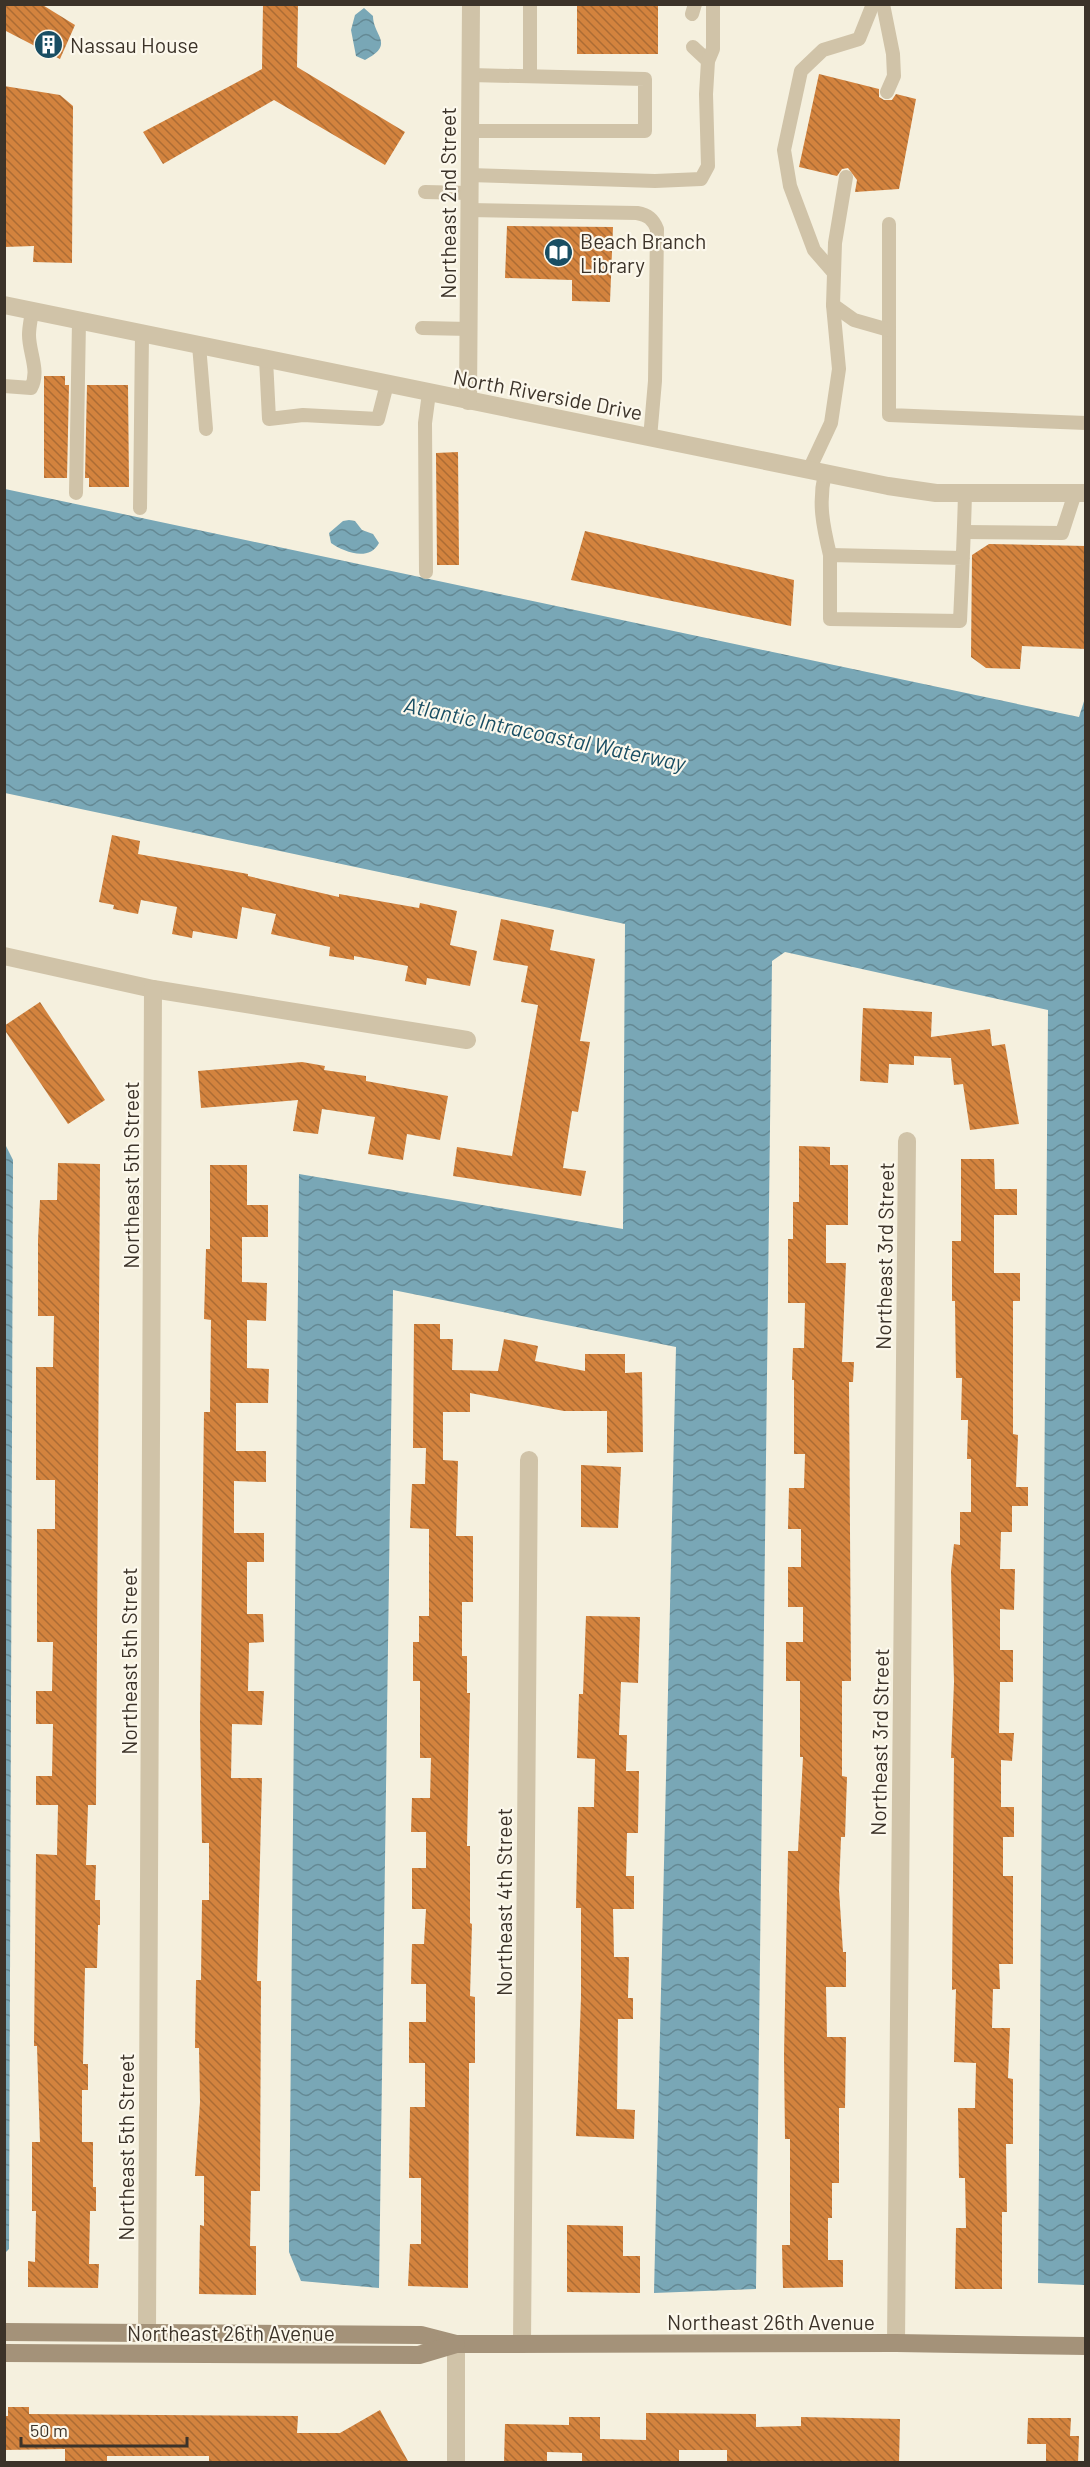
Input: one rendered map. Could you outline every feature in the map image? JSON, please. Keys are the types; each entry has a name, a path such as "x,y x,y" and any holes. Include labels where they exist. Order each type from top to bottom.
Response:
{"street":[{"name":"Northeast 2nd Street","path":"468,401 471,4"},
{"name":"North Riverside Drive","path":"4,305 650,438 936,493 1080,494"},
{"path":"4,956 153,988 467,1040"},
{"name":"Northeast 5th Street","path":"147,2333 153,988"},
{"name":"Northeast 3rd Street","path":"896,2343 907,1141"},
{"name":"Northeast 4th Street","path":"522,2344 529,1460"},
{"name":"Northeast 26th Avenue","path":"4,2332 421,2335 456,2344 896,2343 1086,2346"},
{"path":"456,2344 456,2463"},
{"name":"Northeast 26th Avenue","path":"4,2353 419,2355 456,2344"}],"lane":[{"path":"530,4 530,75"},
{"path":"425,192 469,192 701,179 708,166 708,62 713,49 713,4"},
{"path":"834,273 810,242 790,186 784,150 801,71 823,50 859,39 873,4"},
{"path":"883,4 893,54 894,76 887,92"},
{"path":"693,46 708,62"},
{"path":"470,75 645,79 645,131 470,130"},
{"path":"846,177 835,243 833,305 839,369 831,423 817,471 821,520 830,555 830,619 960,621 966,493"},
{"path":"469,192 645,214 654,223 657,229 655,381 650,438"},
{"path":"889,224 889,415 1086,423"},
{"path":"833,305 854,320 889,330"},
{"path":"4,386 31,388 34,382 34,361 29,337 32,311"},
{"path":"76,493 79,321"},
{"path":"422,327 469,329"},
{"path":"140,508 142,334"},
{"path":"199,345 206,429"},
{"path":"266,359 269,419 303,415 378,419 387,384"},
{"path":"426,572 425,423 429,393"},
{"path":"964,532 1062,533 1080,494"},
{"path":"830,555 963,558"}],"water":[{"path":"364,8 373,16 381,40 379,49 365,60 356,56 351,30 355,15"},
{"name":"Atlantic Intracoastal Waterway","path":"5,489 1079,717 1085,698 1085,2285 1038,2283 1048,1010 785,952 772,961 756,2289 654,2293 676,1347 393,1290 379,2288 301,2281 289,2252 299,1174 623,1229 625,924 5,793"},
{"path":"343,521 355,521 362,530 373,534 379,543 375,549 356,554 331,543 329,533"},
{"path":"5,1144 13,1160 9,2249 5,2253"}],"building":[{"name":"Nassau House","path":"4,4 41,4 75,25 60,59 4,30"},
{"path":"263,4 298,4 297,67 405,132 385,165 274,100 163,164 143,132 262,69"},
{"path":"577,4 658,4 658,54 577,54"},
{"path":"819,74 879,89 879,97 884,100 892,100 896,94 916,99 899,189 855,192 857,180 848,168 842,169 837,176 799,167"},
{"path":"4,86 60,95 73,106 72,263 33,262 34,246 4,247"},
{"name":"Beach Branch Library","path":"507,226 613,227 610,302 572,301 572,280 505,278"},
{"path":"44,376 65,376 65,385 69,385 67,478 44,478"},
{"path":"87,385 128,385 129,487 89,487 89,478 85,478"},
{"path":"458,452 459,565 437,565 436,453"},
{"path":"585,531 794,580 791,626 571,580"},
{"path":"989,544 1086,546 1086,649 1022,646 1020,669 986,668 971,657 972,555"},
{"path":"112,835 140,841 138,854 248,874 248,876 339,897 339,894 419,908 420,903 457,911 450,945 477,951 470,986 427,978 426,985 405,981 408,966 354,956 354,960 329,956 330,947 271,934 276,914 242,907 237,939 193,931 192,938 172,934 177,907 141,900 138,914 113,909 114,905 99,902"},
{"path":"501,919 554,930 550,950 595,959 580,1041 590,1042 578,1112 572,1111 563,1168 586,1171 581,1196 453,1176 457,1147 512,1156 538,1005 521,1002 528,966 493,960"},
{"path":"40,1002 105,1100 68,1124 4,1029 4,1026"},
{"path":"863,1008 932,1012 931,1037 990,1029 992,1046 1005,1044 1019,1124 970,1130 963,1084 954,1085 951,1058 914,1056 914,1065 889,1064 888,1083 860,1081"},
{"path":"302,1062 325,1066 324,1070 366,1076 366,1081 448,1096 440,1140 407,1134 403,1160 368,1154 375,1117 322,1109 318,1134 293,1131 298,1100 201,1108 198,1071"},
{"path":"799,1146 830,1147 830,1165 848,1165 848,1225 826,1225 826,1263 846,1263 842,1362 854,1362 853,1382 849,1382 851,1681 842,1681 842,1776 847,1777 845,1837 841,1837 839,1890 843,1952 846,1952 846,1987 826,1987 827,2037 846,2037 845,2108 839,2108 839,2183 832,2183 832,2218 828,2218 828,2260 843,2260 843,2287 783,2288 782,2245 790,2245 790,2139 785,2139 784,2056 788,1851 798,1851 803,1757 800,1757 800,1681 786,1681 786,1642 803,1642 803,1607 788,1607 788,1567 801,1567 801,1529 788,1529 789,1488 804,1488 805,1454 794,1454 794,1380 792,1380 793,1348 804,1348 805,1303 788,1303 788,1239 793,1239 793,1202 799,1202"},
{"path":"961,1159 994,1159 995,1189 1017,1189 1017,1215 994,1215 994,1273 1020,1273 1020,1301 1013,1301 1013,1434 1018,1435 1016,1487 1028,1487 1028,1506 1012,1506 1012,1532 1001,1532 1000,1569 1015,1569 1014,1610 1000,1609 1000,1650 1013,1650 1013,1682 1000,1682 999,1733 1014,1733 1012,1761 1001,1760 1001,1807 1014,1807 1014,1837 1003,1837 1003,1876 1013,1876 1013,1964 999,1964 1000,1989 993,1989 992,2028 1010,2028 1008,2078 1013,2079 1013,2144 1006,2144 1007,2212 1002,2212 1002,2289 955,2289 956,2228 966,2228 965,2178 959,2178 958,2108 975,2108 976,2063 954,2062 956,1989 952,1990 954,1758 951,1758 954,1682 951,1571 954,1544 960,1545 960,1512 971,1512 971,1459 967,1459 968,1420 961,1420 962,1378 956,1378 955,1301 952,1301 952,1241 961,1241"},
{"path":"58,1163 100,1164 96,1805 88,1805 86,1865 96,1865 95,1900 100,1900 100,1925 98,1925 97,1968 85,1968 83,2064 88,2064 88,2090 82,2090 82,2142 93,2142 93,2187 96,2187 96,2211 90,2211 89,2264 99,2264 98,2288 28,2287 28,2261 35,2262 36,2211 32,2211 32,2142 40,2142 37,2046 34,2046 36,1854 57,1855 58,1805 36,1805 36,1776 52,1776 53,1724 36,1724 36,1691 52,1691 53,1642 37,1642 37,1529 55,1529 55,1480 36,1480 36,1367 53,1367 54,1316 38,1316 38,1240 40,1200 57,1200"},
{"path":"210,1165 247,1165 247,1205 268,1205 268,1237 242,1237 242,1282 267,1283 266,1321 247,1320 247,1368 269,1369 268,1403 236,1403 236,1451 266,1451 266,1482 234,1481 234,1533 264,1533 264,1562 247,1562 247,1614 263,1614 264,1642 249,1643 248,1691 264,1691 262,1725 232,1724 231,1778 262,1778 257,1981 261,1981 260,2191 251,2191 250,2246 256,2246 256,2295 199,2294 200,2225 204,2226 204,2176 195,2176 200,2102 199,2048 195,2048 196,1980 201,1980 202,1900 209,1900 209,1843 202,1843 200,1723 204,1412 210,1412 211,1320 204,1319 206,1249 210,1249"},
{"path":"414,1324 440,1324 440,1339 453,1339 452,1370 498,1371 504,1339 538,1346 535,1361 585,1371 585,1354 625,1354 625,1373 642,1372 643,1452 607,1453 607,1411 564,1411 470,1393 470,1412 443,1412 443,1460 458,1461 456,1536 473,1536 473,1602 462,1602 462,1656 467,1656 467,1693 470,1693 467,1846 470,1846 470,1923 472,1924 470,1996 475,1997 475,2063 469,2063 468,2288 408,2286 410,2244 421,2244 421,2178 409,2178 410,2107 425,2107 425,2063 409,2063 409,2022 426,2022 426,1984 411,1984 412,1944 424,1944 426,1909 412,1909 412,1868 426,1868 426,1832 411,1832 412,1798 430,1798 431,1758 420,1758 420,1681 413,1681 413,1642 419,1642 419,1616 429,1616 429,1529 410,1528 412,1484 425,1484 426,1448 413,1448"},
{"path":"581,1465 621,1467 618,1528 581,1527"},
{"path":"586,1616 640,1617 638,1683 621,1682 619,1735 627,1735 626,1771 639,1771 638,1833 627,1833 626,1876 634,1876 634,1909 613,1909 614,1957 629,1957 628,1998 633,1998 633,2019 618,2019 617,2109 635,2110 634,2139 576,2136 581,1998 581,1908 576,1908 578,1807 594,1807 595,1759 577,1758 579,1694 583,1694"},
{"path":"567,2225 623,2226 623,2256 640,2256 640,2293 567,2292"},
{"path":"8,2407 29,2407 29,2414 298,2416 297,2433 340,2433 380,2410 409,2463 209,2463 209,2456 107,2456 107,2463 65,2463 65,2449 4,2450 4,2416 8,2416"},
{"path":"646,2413 756,2414 756,2427 801,2426 801,2417 900,2419 899,2463 727,2463 727,2450 679,2450 679,2463 582,2463 582,2453 547,2452 547,2463 504,2463 505,2424 569,2425 569,2417 600,2417 600,2439 646,2440"},
{"path":"1028,2418 1071,2418 1070,2436 1079,2436 1078,2463 1046,2463 1046,2444 1027,2444"}],"place":[{"name":"Nassau House","path":"49,44"},
{"name":"Beach Branch Library","path":"559,252"}]}
